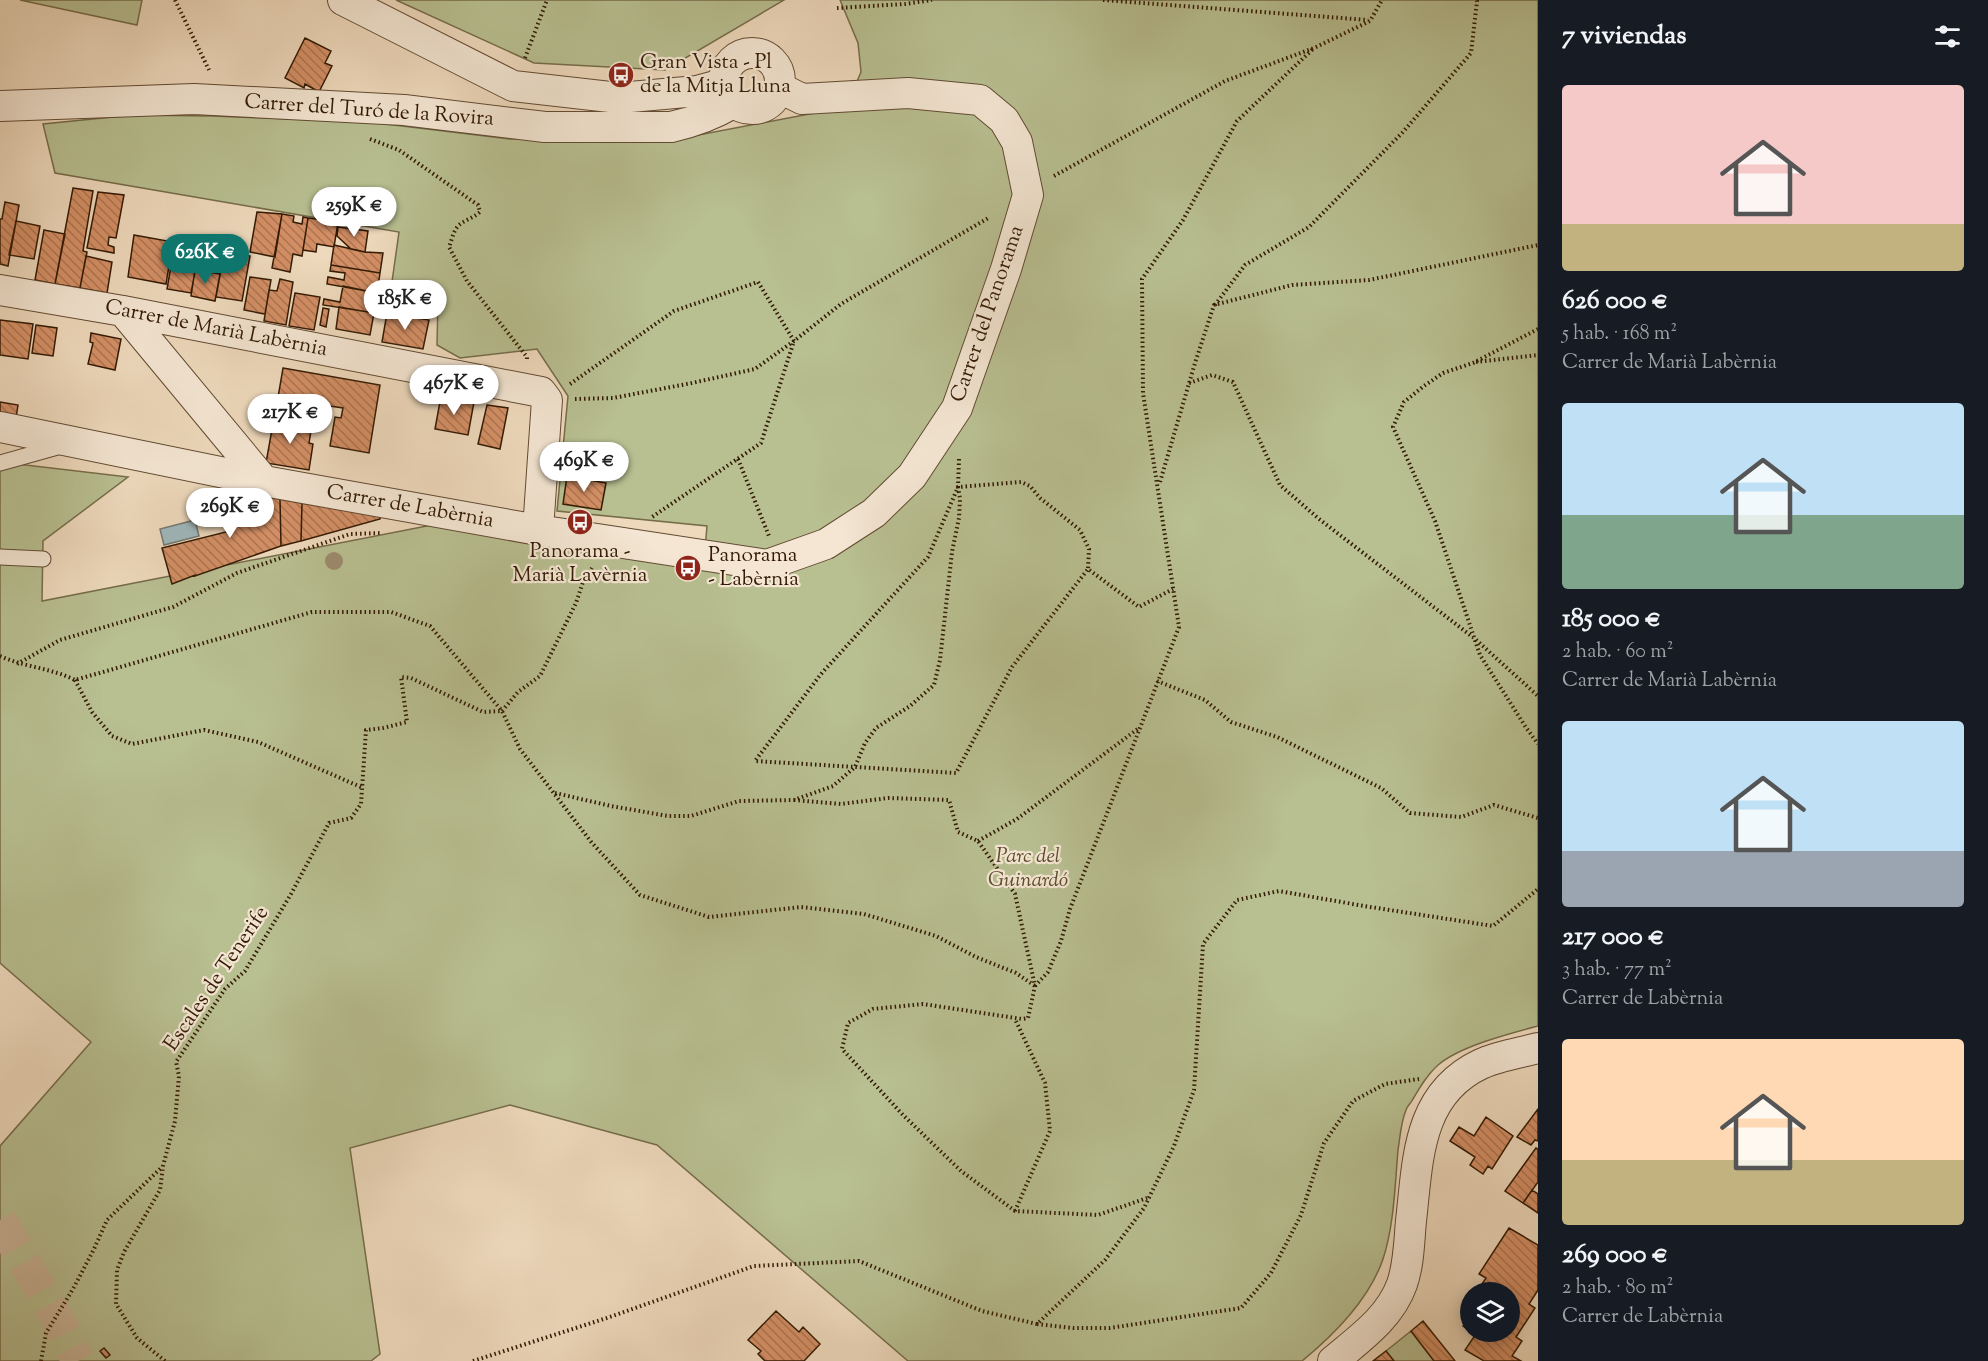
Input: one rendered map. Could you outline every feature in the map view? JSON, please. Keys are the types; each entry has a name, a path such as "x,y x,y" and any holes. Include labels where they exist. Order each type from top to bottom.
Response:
{"street":[{"path":"343,0 513,86 619,98 697,91 728,93 746,109 761,108 773,101 780,88 780,73 774,62 765,55 753,52 740,55 730,62 725,72 728,93"},
{"name":"Carrer del Panorama","path":"538,530 766,565 826,544 874,513 912,476 957,408 1006,268 1028,195 1017,142 1004,120 980,100 908,93 802,99 780,88"},
{"name":"Carrer del Turó de la Rovira","path":"0,106 194,99 404,110 545,127 671,127 715,115 728,93"},
{"name":"Carrer de Marià Labèrnia","path":"0,290 123,311 537,394"},
{"path":"123,311 264,481"},
{"path":"537,394 538,530"},
{"name":"Carrer de Labèrnia","path":"0,427 264,481 538,530"},
{"path":"1333,1361 1371,1329 1387,1311 1402,1285 1427,1122 1440,1096 1456,1079 1482,1064 1538,1048"}],"lane":[{"path":"0,463 72,442"},
{"path":"0,557 43,559"}],"path":[{"path":"175,0 223,101"},
{"path":"531,45 547,0"},
{"path":"837,8 932,0"},
{"path":"1103,0 1370,21"},
{"path":"1054,176 1225,81 1314,48 1370,21 1382,0"},
{"path":"1159,485 1214,305 1245,265 1309,227 1411,123 1471,53 1476,0"},
{"path":"1035,986 1048,972 1061,941 1070,909 1179,627 1159,485 1143,393 1142,279 1184,220 1237,121 1314,48"},
{"path":"368,138 399,150 478,205 480,212 460,224 449,248 467,281 527,357 537,394"},
{"path":"537,394 613,398 755,369 841,304 988,219"},
{"path":"1214,305 1292,285 1369,280 1538,245"},
{"path":"537,394 674,311 758,282 794,341 761,443 617,542"},
{"path":"1538,329 1473,363 1443,373 1404,402 1393,427 1435,521 1480,655 1538,744"},
{"path":"1473,363 1538,355"},
{"path":"1189,383 1212,375 1233,382 1280,485 1319,519 1474,638 1538,696"},
{"path":"794,800 833,786 855,767 865,743 876,728 910,706 934,685 940,660 952,552 959,518 958,456"},
{"path":"738,459 779,561"},
{"path":"1021,482 1030,486 1040,498 1080,530 1089,549 1088,569 1012,668 956,773 755,761 821,674 927,557 958,487 1021,482"},
{"path":"17,664 60,640 173,607 237,573 350,534 385,533"},
{"path":"502,711 518,692 540,676 595,562"},
{"path":"1088,569 1139,607 1173,589"},
{"path":"75,680 312,612 390,612 430,626 502,711 520,749 554,793 613,868 640,895 709,917 801,908 864,914 936,936 976,957 1016,973 1035,986"},
{"path":"0,656 17,664 60,673 75,680 92,712 112,736 132,744 204,730 258,742 363,788"},
{"name":"Escales de Tenerife","path":"163,1166 175,1121 179,1076 176,1062 225,989 245,971 291,894 329,823 351,818 361,804 366,730 407,722 400,677 411,678 483,712 502,711"},
{"path":"1157,681 1205,700 1231,722 1277,737 1381,788 1410,813 1461,817 1494,805 1538,818"},
{"path":"978,841 1017,819 1139,728"},
{"path":"554,793 668,816 691,816 739,801 794,800 841,804 888,798 950,800 958,832 978,841 1015,894 1035,986 1028,1018 1016,1019 923,1004 873,1009 848,1023 842,1049 903,1116 953,1163 1015,1211 1098,1215 1147,1198"},
{"path":"1037,1324 1105,1260 1144,1208 1174,1146 1194,1090 1203,944 1237,900 1279,891 1493,926 1538,889"},
{"path":"1015,1211 1050,1131 1045,1083 1016,1019"},
{"path":"472,1361 610,1317 754,1266 859,1261 982,1311 1037,1324 1073,1328 1110,1328 1240,1308 1271,1273 1301,1215 1324,1143 1353,1101 1385,1084 1424,1078 1456,1079"},
{"path":"41,1361 46,1333 89,1259 107,1220 163,1166"},
{"path":"163,1166 160,1190 124,1252 117,1270 116,1304 137,1338 165,1361"}],"green space":[{"path":"20,0 142,0 137,25"},
{"path":"396,0 784,0 665,70 534,63"},
{"name":"Parc del Guinardó","path":"840,0 1538,0 1538,1026 1457,1053 1437,1066 1424,1081 1407,1107 1403,1119 1390,1233 1377,1274 1350,1315 1302,1361 908,1361 657,1145 510,1105 350,1148 380,1354 371,1361 0,1361 0,1146 91,1042 0,963 0,462 128,477 43,541 42,601 437,524 704,561 707,526 557,511 568,396 537,349 460,358 437,345 438,299 391,289 399,232 55,173 43,124 133,115 212,116 369,122 510,139 667,141 846,107 861,72 858,43"},
{"path":"1411,1331 1434,1361 1394,1361 1386,1351"}],"water":[{"path":"195,520 199,536 164,545 160,529"}],"building":[{"path":"305,38 331,51 325,63 332,66 319,92 305,84 304,88 285,78"},
{"path":"73,188 93,191 83,251 87,252 80,288 55,284"},
{"path":"98,192 124,195 116,238 109,237 108,245 114,247 114,253 87,248"},
{"path":"5,202 19,205 8,266 0,264 0,219 2,219"},
{"path":"257,212 282,214 275,257 250,252"},
{"path":"282,214 294,216 293,222 302,224 303,217 308,218 302,256 293,254 290,272 272,268"},
{"path":"308,218 338,222 334,247 317,244 316,252 303,250"},
{"path":"16,221 40,226 34,259 9,255"},
{"path":"338,227 368,231 365,252 351,249 337,236"},
{"path":"44,230 65,234 55,284 35,280"},
{"path":"134,235 173,242 166,284 128,277"},
{"path":"334,245 365,252 383,253 380,273 331,265"},
{"path":"174,249 180,250 178,257 197,261 191,293 167,289"},
{"path":"227,250 250,256 242,301 216,297"},
{"path":"86,256 112,262 107,293 80,288"},
{"path":"331,265 380,273 377,293 327,284 328,277 344,280 345,273 330,271"},
{"path":"195,270 220,274 215,301 191,296"},
{"path":"250,277 271,280 265,314 244,310"},
{"path":"280,279 293,282 286,325 264,321 269,290 277,291"},
{"path":"343,286 377,293 374,313 323,305 324,299 340,302"},
{"path":"295,293 320,297 314,330 289,326"},
{"path":"339,307 374,313 370,335 336,329"},
{"path":"323,308 329,309 326,327 320,325"},
{"path":"387,313 429,320 423,349 382,342"},
{"path":"0,320 33,324 28,359 0,355"},
{"path":"36,325 57,328 53,356 32,353"},
{"path":"91,333 121,339 115,370 88,364 93,343 90,342"},
{"path":"283,368 380,385 369,453 330,446 335,417 341,418 343,408 316,404 313,421 275,415"},
{"path":"441,396 474,402 468,435 435,429"},
{"path":"0,402 18,405 16,418 0,416"},
{"path":"487,405 508,408 500,449 478,444"},
{"path":"274,418 312,425 309,443 313,444 309,470 266,463"},
{"path":"567,476 606,483 601,510 563,504"},
{"path":"236,492 280,499 281,546 172,584 162,548 230,531"},
{"path":"280,499 302,503 301,541 281,546"},
{"path":"302,503 380,516 380,519 301,541"},
{"path":"1538,1109 1538,1141 1535,1140 1531,1145 1517,1137"},
{"path":"1486,1117 1513,1136 1492,1169 1488,1166 1483,1174 1470,1165 1475,1157 1450,1141 1459,1127 1474,1136"},
{"path":"1536,1148 1538,1149 1538,1182 1523,1203 1505,1191"},
{"path":"1532,1190 1538,1194 1538,1213 1523,1203"},
{"path":"1509,1228 1538,1245 1538,1290 1529,1304 1535,1308 1520,1331 1520,1282 1483,1282 1486,1278 1479,1274"},
{"path":"776,1311 799,1332 803,1327 820,1344 804,1361 765,1361 758,1354 761,1351 748,1340"},
{"path":"1423,1321 1455,1361 1434,1361 1411,1331"},
{"path":"1522,1341 1512,1356 1521,1361 1484,1361 1465,1350 1470,1342"},
{"path":"104,1348 110,1355 106,1358 100,1351"},
{"path":"1386,1351 1394,1361 1373,1361"}],"tunnel":[{"path":"0,1220 56,1316 78,1361"}],"place":[{"name":"Gran Vista - Pl de la Mitja Lluna","path":"621,75"},
{"name":"Panorama - Marià Lavèrnia","path":"580,522"},
{"name":"Panorama - Labèrnia","path":"688,568"}]}
